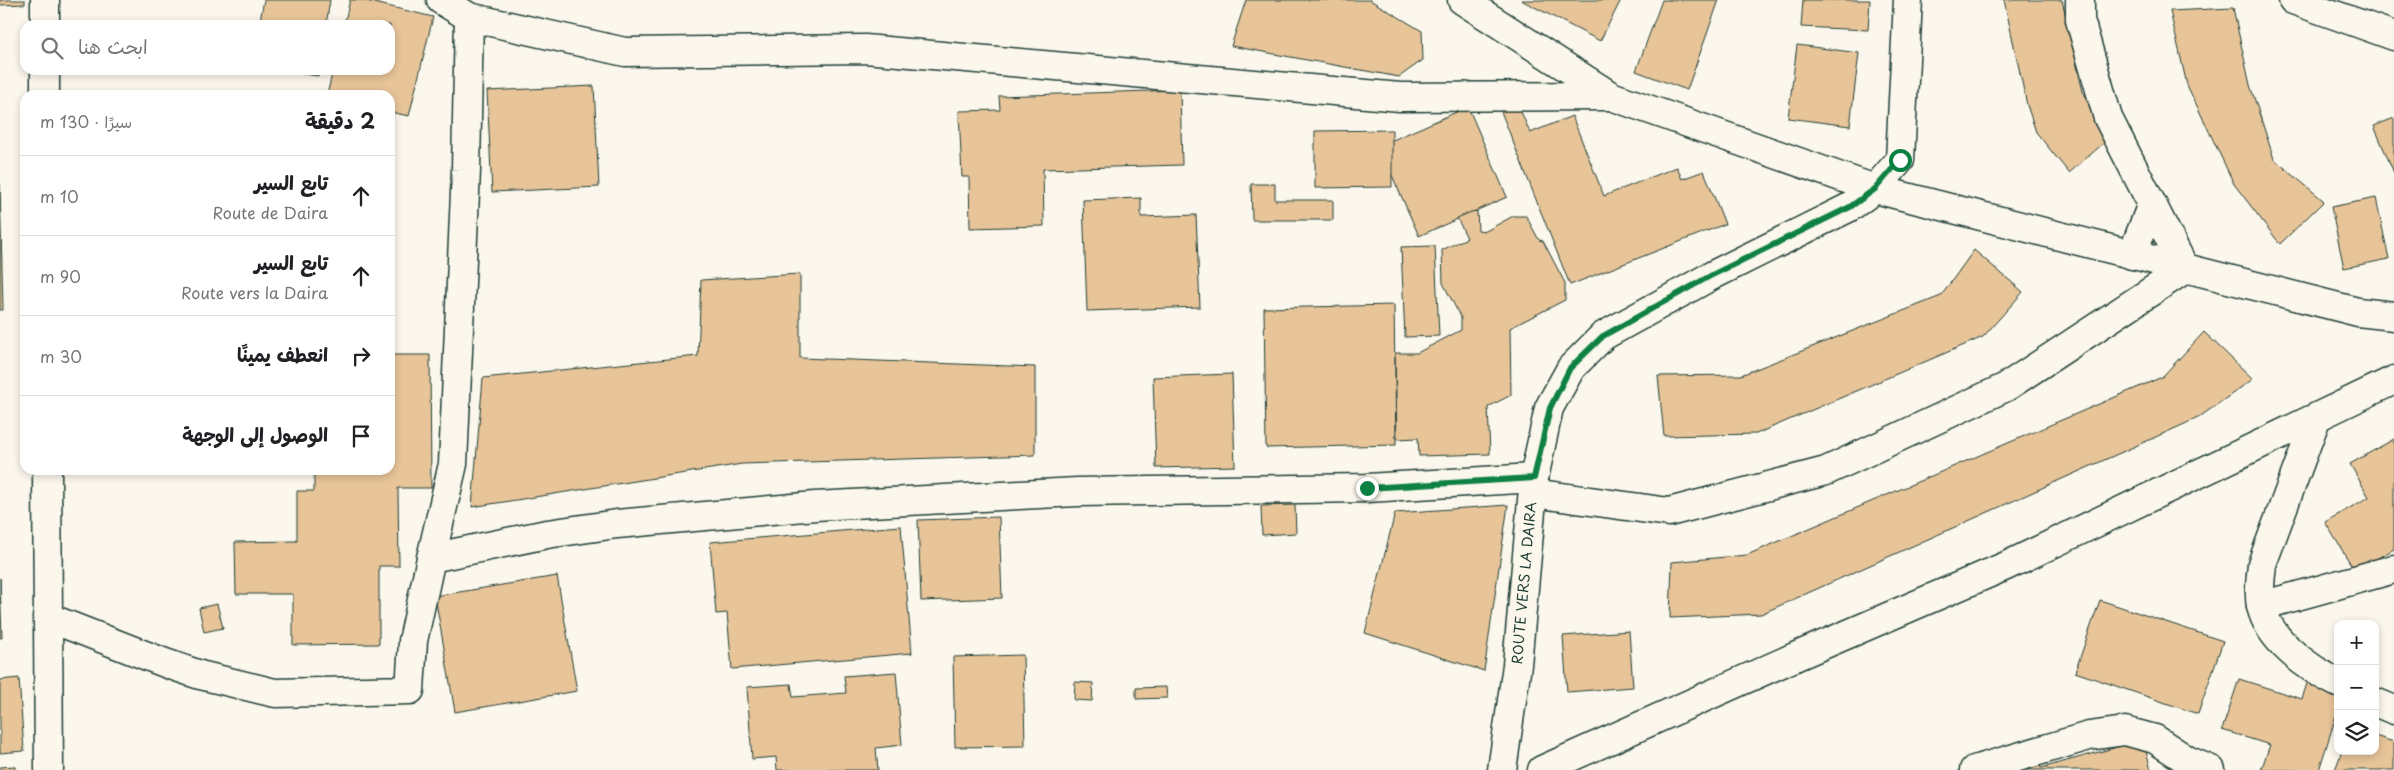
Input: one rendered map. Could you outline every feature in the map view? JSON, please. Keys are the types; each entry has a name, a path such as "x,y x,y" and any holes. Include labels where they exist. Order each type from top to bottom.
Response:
{"street":[{"path":"45,0 45,20"},
{"path":"441,0 469,17 626,52 865,50 1400,97 1611,96"},
{"path":"1462,0 1611,96 1875,189 2132,256 2358,312 2394,316"},
{"path":"1906,197 1900,160 1908,0"},
{"path":"2080,0 2080,20 2108,118 2185,269"},
{"path":"2301,1 2394,36"},
{"path":"47,617 200,675 275,693 410,690 413,641 453,464 466,170 469,17"},
{"path":"45,75 45,90"},
{"name":"ROUTE VERS LA DAIRA","path":"1502,770 1517,665 1534,486 1550,408 1570,368 1603,336 1712,275 1850,207 1875,189 1900,160"},
{"path":"2132,256 2152,204"},
{"path":"431,558 547,534 617,524 815,506 1077,492 1534,486 1669,512 1826,471 2006,387 2185,269"},
{"path":"1542,770 1806,652 2006,566 2394,380"},
{"path":"2316,419 2262,564 2261,606 2268,624 2282,643 2319,674 2334,681"},
{"path":"47,475 49,770"},
{"path":"2261,606 2394,569"},
{"path":"2379,704 2394,710"},
{"path":"1974,770 2089,736 2125,731 2155,739 2187,760 2211,770"},
{"path":"2155,739 2166,770"}],"building":[{"path":"0,0 25,0 25,4 0,5"},
{"path":"264,0 330,0 327,20 260,20"},
{"path":"350,0 362,0 433,17 409,116 395,113 395,90 328,90 332,75 395,75 395,20 345,20"},
{"path":"1246,0 1370,0 1422,31 1423,60 1399,77 1231,46"},
{"path":"1521,0 1621,0 1600,41"},
{"path":"1662,0 1719,0 1687,90 1636,71"},
{"path":"1803,0 1870,0 1868,30 1801,27"},
{"path":"2004,0 2062,0 2083,92 2112,136 2069,173 2036,132 2027,105"},
{"path":"2233,8 2250,85 2274,159 2324,201 2280,244 2234,184 2187,85 2170,11"},
{"path":"1797,45 1859,53 1850,126 1788,118"},
{"path":"594,86 599,187 492,192 487,91"},
{"path":"1180,90 1182,165 1043,169 1044,226 970,228 969,177 962,177 959,111 1000,110 999,96"},
{"path":"1517,102 1530,133 1572,116 1604,196 1677,167 1682,179 1704,171 1725,224 1570,285 1500,109"},
{"path":"1468,107 1507,197 1419,236 1379,146"},
{"path":"2394,118 2394,173 2374,126"},
{"path":"1392,130 1392,187 1315,188 1315,131"},
{"path":"0,184 3,310 0,310"},
{"path":"1251,184 1275,184 1275,200 1333,200 1333,220 1252,220"},
{"path":"1141,198 1141,217 1196,215 1200,307 1087,311 1083,200"},
{"path":"2376,198 2389,259 2344,268 2331,207"},
{"path":"1477,211 1478,230 1486,231 1513,216 1526,216 1539,240 1543,241 1565,283 1565,300 1510,328 1511,395 1488,407 1490,454 1419,456 1418,438 1397,439 1395,353 1417,353 1461,330 1461,318 1443,283 1442,250 1467,238 1457,218"},
{"path":"1435,246 1439,336 1405,337 1401,247"},
{"path":"1974,250 2023,292 1983,337 1756,434 1664,436 1658,376 1741,375 1941,296"},
{"path":"800,274 800,358 1035,367 1035,455 742,464 472,507 483,378 698,356 701,280"},
{"path":"1394,305 1396,445 1266,448 1264,308"},
{"path":"2204,332 2253,379 2198,418 1761,614 1670,618 1672,562 1747,555 2162,377"},
{"path":"395,355 430,355 431,488 398,488 399,566 379,566 379,644 293,645 293,594 236,594 235,542 297,541 297,491 314,491 314,475 395,475"},
{"path":"1232,374 1235,466 1156,468 1153,377"},
{"path":"2394,439 2394,549 2355,571 2325,522 2369,497 2350,464"},
{"path":"1295,505 1296,533 1262,535 1261,506"},
{"path":"1508,505 1484,671 1365,633 1395,513"},
{"path":"999,517 1002,598 921,601 918,520"},
{"path":"901,526 912,653 732,669 727,613 716,614 710,542"},
{"path":"557,576 577,691 455,712 435,596"},
{"path":"0,578 2,638 0,638"},
{"path":"2100,600 2223,641 2198,714 2075,672"},
{"path":"217,604 223,628 204,632 199,608"},
{"path":"1629,631 1633,687 1567,692 1563,636"},
{"path":"1023,655 1025,746 955,747 953,657"},
{"path":"896,672 902,745 876,748 878,770 777,770 776,757 752,759 747,687 791,684 793,697 846,693 844,676"},
{"path":"2309,677 2334,685 2334,723 2319,770 2261,770 2270,745 2222,730 2239,679 2302,699"},
{"path":"19,678 24,751 0,753 0,680"},
{"path":"1075,682 1093,683 1092,701 1074,700"},
{"path":"1166,687 1167,698 1136,699 1136,688"},
{"path":"2379,737 2394,742 2394,770 2335,770 2341,755 2379,755"},
{"path":"2143,740 2151,770 2022,770 2040,765 2041,768"},
{"path":"15,766 15,770 0,770 0,767"}],"route":[{"path":"1367,488 1534,478 1550,408 1570,368 1603,336 1712,275 1850,207 1875,189 1900,160"}]}
